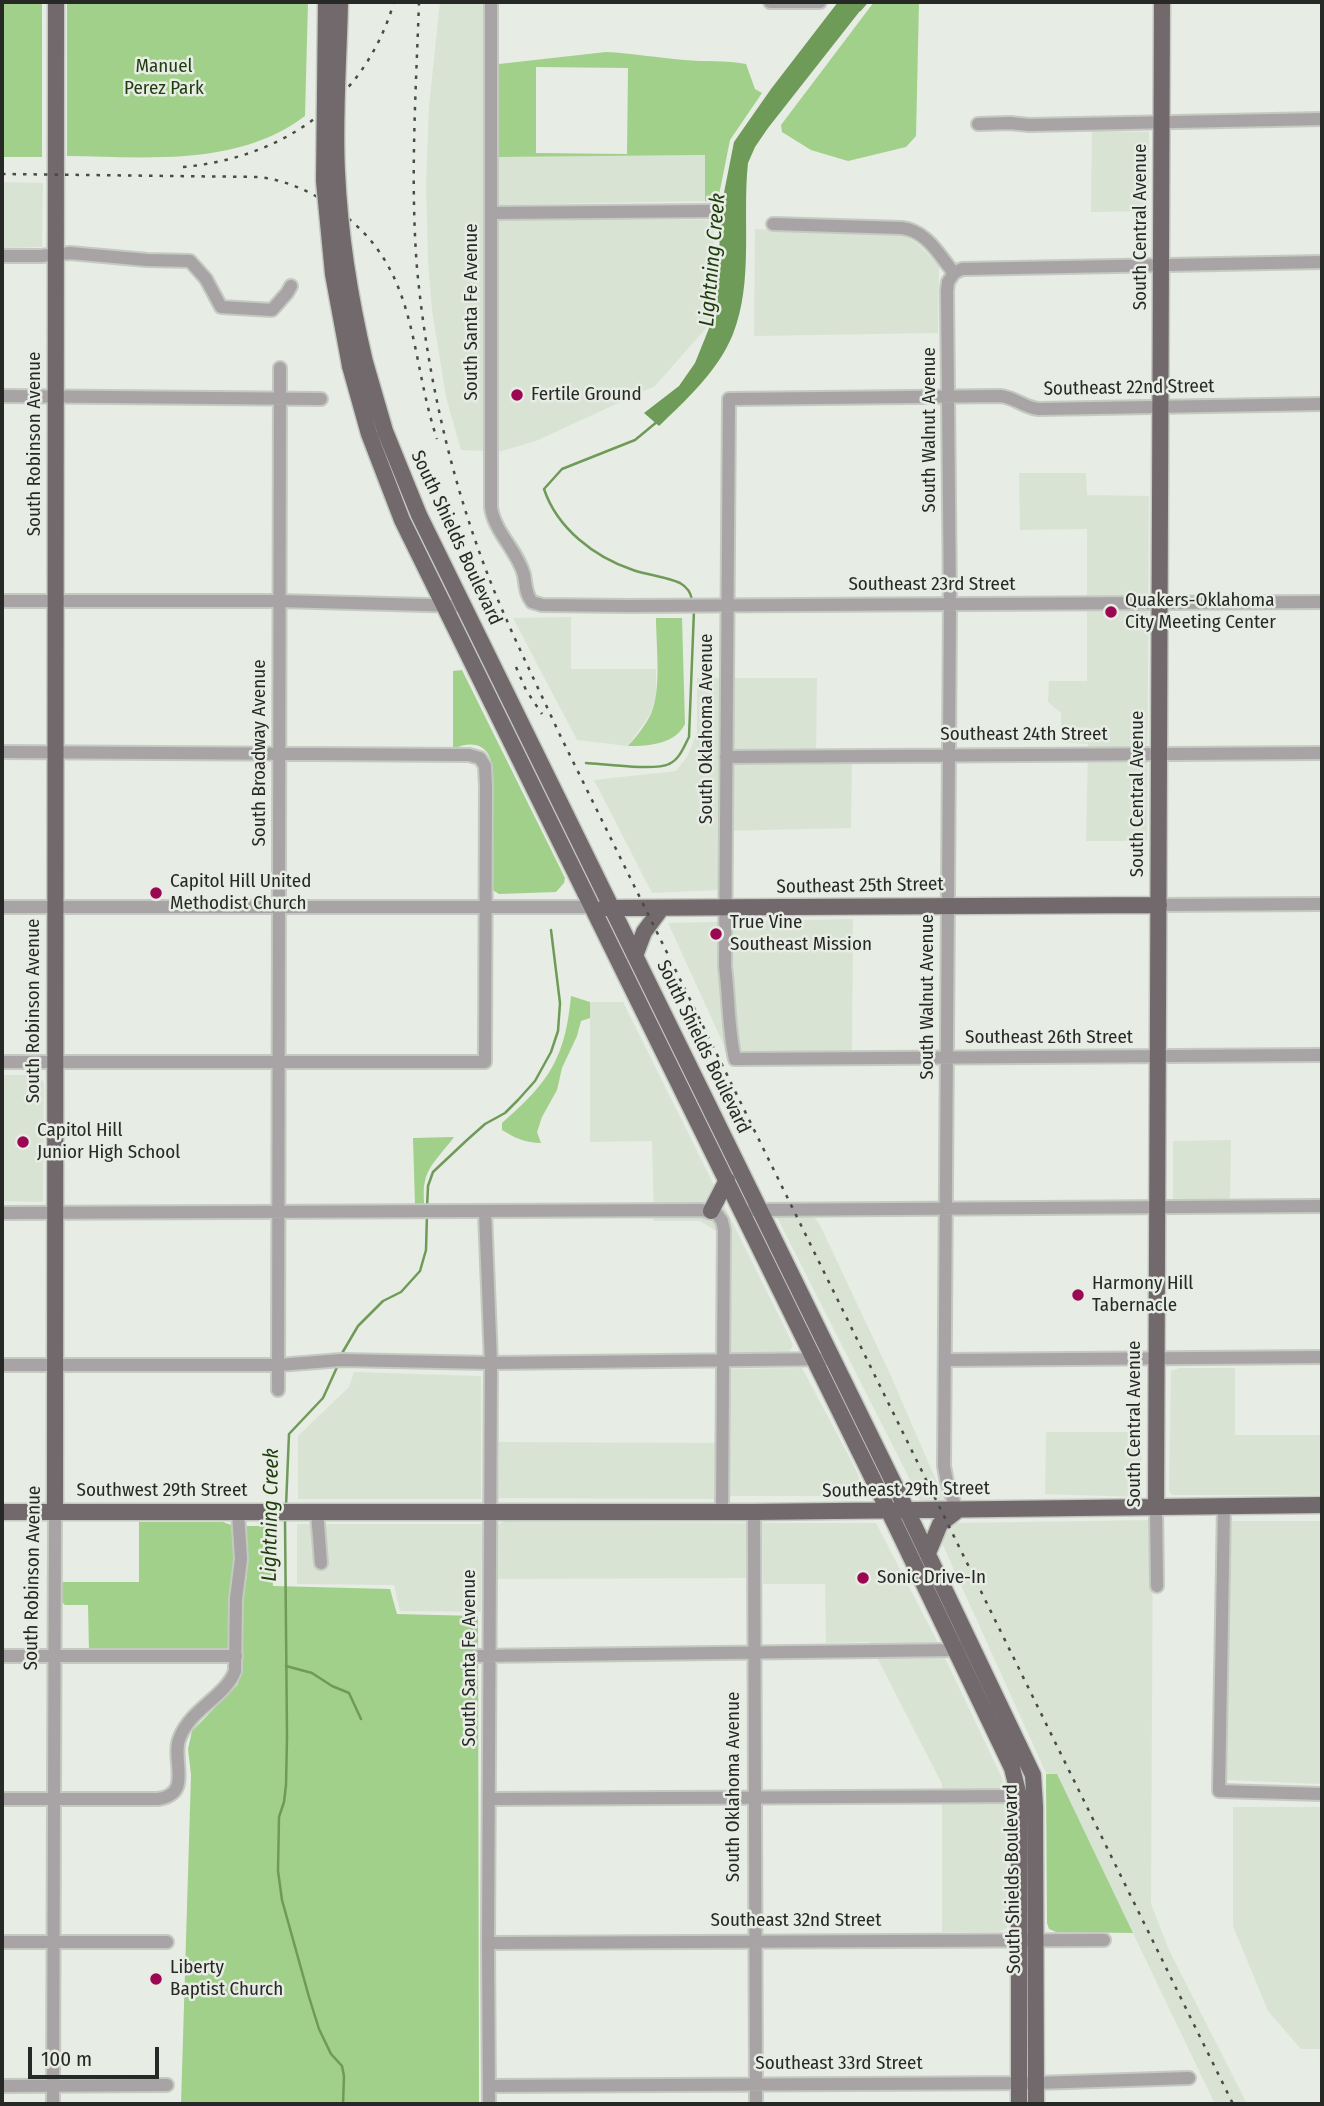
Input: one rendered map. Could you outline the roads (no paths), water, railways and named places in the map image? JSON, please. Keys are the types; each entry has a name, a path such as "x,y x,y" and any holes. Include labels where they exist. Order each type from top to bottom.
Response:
{"main road":[{"name":"South Robinson Avenue","path":"55,1512 56,2"},
{"name":"South Shields Boulevard","path":"326,2 324,181 333,274 357,364 403,478 463,606 928,1553 1012,1768 1018,1796 1019,2104"},
{"name":"South Shields Boulevard","path":"340,2 337,128 339,203 357,364 369,434 387,483 444,605 813,1360 889,1511 1027,1759 1033,1775 1035,1796 1036,2104"},
{"name":"South Central Avenue","path":"1156,1506 1163,2"},
{"name":"Southeast 25th Street","path":"591,907 661,909 1159,905"},
{"path":"635,956 644,932 661,909"},
{"path":"664,1056 680,1048"},
{"path":"711,1211 727,1180"},
{"name":"Southeast 29th Street","path":"490,1512 957,1511 1322,1505"},
{"path":"928,1553 940,1524 957,1511"},
{"name":"Southwest 29th Street","path":"2,1512 490,1512"}],"street":[{"name":"South Santa Fe Avenue","path":"491,2 491,507 493,518 522,570 528,598 541,606"},
{"path":"770,2 819,2"},
{"path":"978,124 1322,119"},
{"path":"491,213 710,211"},
{"path":"773,224 909,229 922,235 954,273 966,268 1322,262"},
{"path":"2,256 70,253 190,261 206,279 221,307 272,310 288,293 290,286"},
{"name":"South Walnut Avenue","path":"954,273 948,282 947,291 950,605 944,1466 957,1511"},
{"name":"South Broadway Avenue","path":"278,1390 279,368"},
{"path":"2,396 321,399"},
{"name":"Southeast 22nd Street","path":"729,399 1006,396 1032,408 1322,404"},
{"name":"South Oklahoma Avenue","path":"729,399 725,966 734,1059"},
{"path":"2,601 280,601 463,606"},
{"name":"Southeast 23rd Street","path":"541,606 1322,602"},
{"path":"2,752 469,755 481,758 485,766 486,786 485,1062 2,1062"},
{"name":"Southeast 24th Street","path":"726,757 1322,753"},
{"name":"Southeast 25th Street","path":"1159,905 1322,904"},
{"name":"Southeast 25th Street","path":"2,907 591,907"},
{"name":"Southeast 26th Street","path":"734,1059 1322,1055"},
{"path":"741,1210 1322,1206"},
{"path":"2,1213 711,1211 720,1217 724,1226 722,1512"},
{"name":"South Santa Fe Avenue","path":"485,1212 491,1363 490,1512 484,1656 490,1799 489,2104"},
{"path":"946,1360 1322,1357"},
{"path":"2,1364 279,1364 341,1360 491,1363 722,1362 833,1359"},
{"name":"South Central Avenue","path":"1156,1506 1157,1586"},
{"path":"1224,1506 1219,1791 1322,1794"},
{"name":"South Robinson Avenue","path":"53,2104 55,1512"},
{"path":"2,1799 158,1799 174,1792 180,1781 176,1756 181,1734 194,1715 230,1680 235,1671 236,1600 241,1559 238,1512"},
{"path":"311,1512 321,1563"},
{"name":"South Oklahoma Avenue","path":"754,1512 756,2104"},
{"path":"484,1656 753,1654 963,1646"},
{"path":"2,1656 236,1656"},
{"path":"490,1799 1035,1796"},
{"name":"Southeast 32nd Street","path":"488,1943 1104,1940"},
{"path":"2,1942 167,1942"},
{"name":"Southeast 33rd Street","path":"490,2086 1036,2083 1189,2078"},
{"path":"2,2086 167,2085"}],"waterway":[{"name":"Lightning Creek","path":"860,10 867,2"},
{"name":"Lightning Creek","path":"658,421 635,440 562,469 544,489 558,516 591,549 633,570 680,583 688,590 692,600"},
{"name":"Lightning Creek","path":"586,763 653,767 669,764 679,756 689,737 694,610"},
{"name":"Lightning Creek","path":"427,1208 428,1186 433,1172 485,1124 505,1113 518,1100 535,1081 551,1052 558,1031 560,1003 551,930"},
{"name":"Lightning Creek","path":"341,1355 358,1326 383,1301 401,1292 420,1271 426,1250 427,1214"},
{"name":"Lightning Creek","path":"286,1506 289,1434 323,1398 338,1365"},
{"name":"Lightning Creek","path":"285,1519 287,1737 286,1785 279,1817 278,1871 282,1900 319,2029 331,2054 342,2066 343,2104"},
{"path":"286,1666 312,1673 349,1693 361,1719"}],"railway":[{"path":"183,167 220,161 254,151 286,137 315,118 341,95 363,68 381,37 394,2"},
{"path":"419,2 414,201 421,309 443,430 465,510 493,588 559,733 1233,2104"},
{"path":"2,174 258,177 289,184 318,197 363,232 383,258 397,285 407,314 437,439"},
{"path":"516,667 526,690 542,714"}],"place":[{"name":"Fertile Ground","path":"517,395"},
{"name":"Quakers-Oklahoma City Meeting Center","path":"1111,612"},
{"name":"Capitol Hill United Methodist Church","path":"156,893"},
{"name":"True Vine Southeast Mission","path":"716,934"},
{"name":"Capitol Hill Junior High School","path":"23,1142"},
{"name":"Harmony Hill Tabernacle","path":"1078,1295"},
{"name":"Sonic Drive-In","path":"863,1578"},
{"name":"Liberty Baptist Church","path":"156,1979"}],"park label":[{"name":"Manuel Perez Park","path":"164,78"}]}
